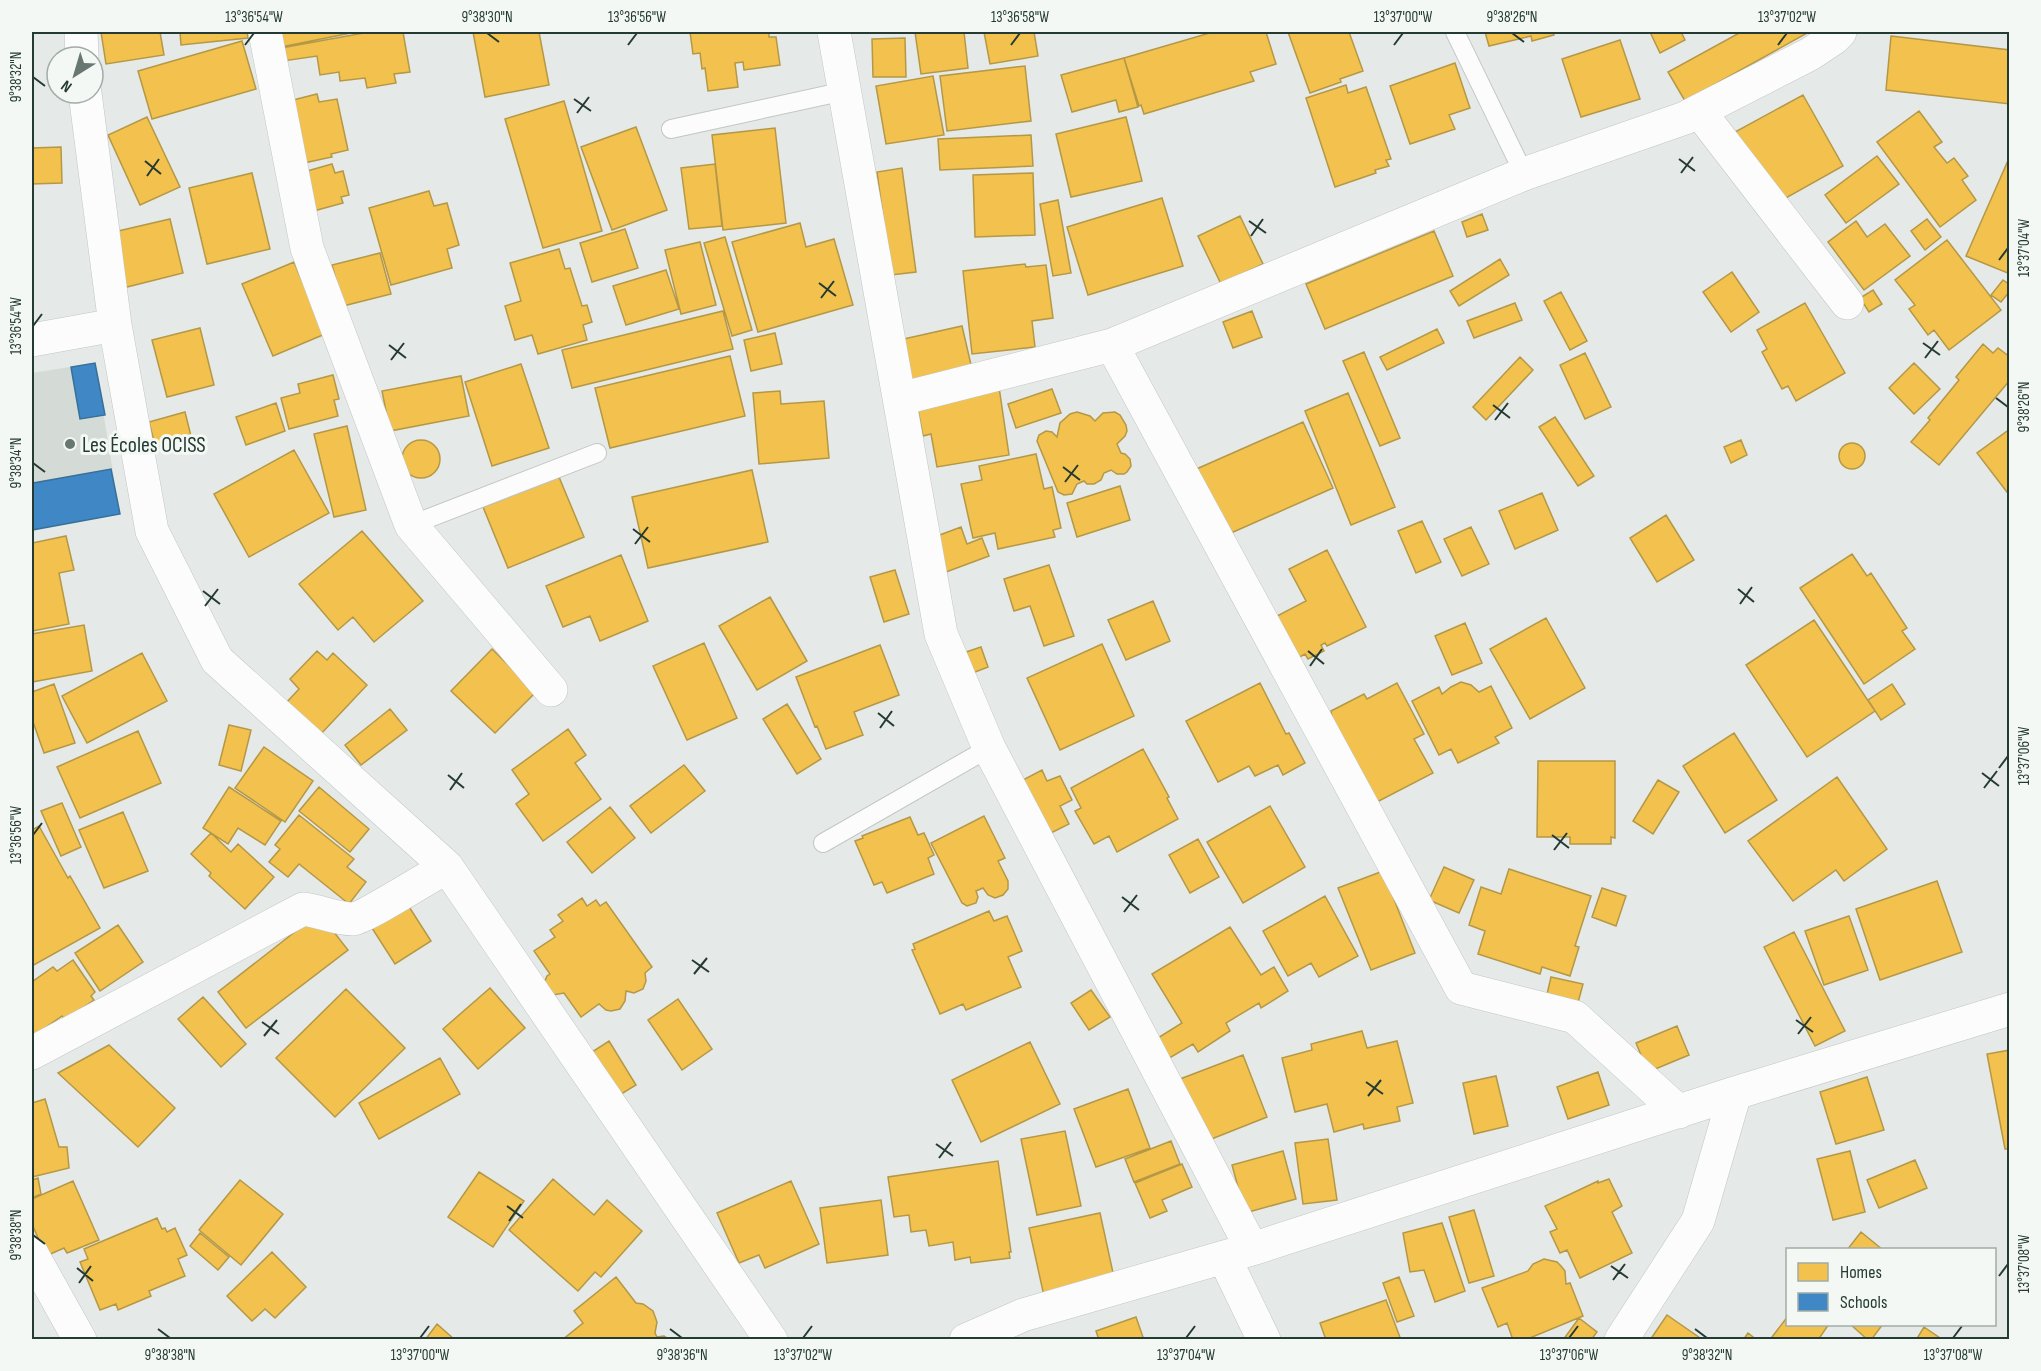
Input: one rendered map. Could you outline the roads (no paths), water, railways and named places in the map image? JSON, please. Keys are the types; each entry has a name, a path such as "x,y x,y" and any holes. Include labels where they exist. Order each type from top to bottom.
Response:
{"street":[{"path":"265,32 307,248 411,525 551,690"},
{"path":"834,32 941,634 989,747 1238,1253 1264,1340"},
{"path":"900,399 1112,345 1524,174 1685,118 1810,54 1840,32"},
{"path":"87,105 115,325 152,531 217,660 447,867 771,1340"},
{"path":"1699,111 1847,303"},
{"path":"32,340 115,325"},
{"path":"1112,345 1461,988 1575,1017 1679,1112"},
{"path":"32,1053 303,909 319,911 334,918 356,919 447,867"},
{"path":"966,1340 1023,1315 1238,1253 1735,1093 2010,1009"},
{"path":"1621,1340 1698,1221 1735,1093"},
{"path":"32,1254 80,1340"}],"lane":[{"path":"1455,32 1524,174"},
{"path":"671,129 845,91"},
{"path":"411,525 597,453"},
{"path":"823,843 989,747"}],"place":[{"name":"Les Écoles OCISS","path":"70,444"}]}
